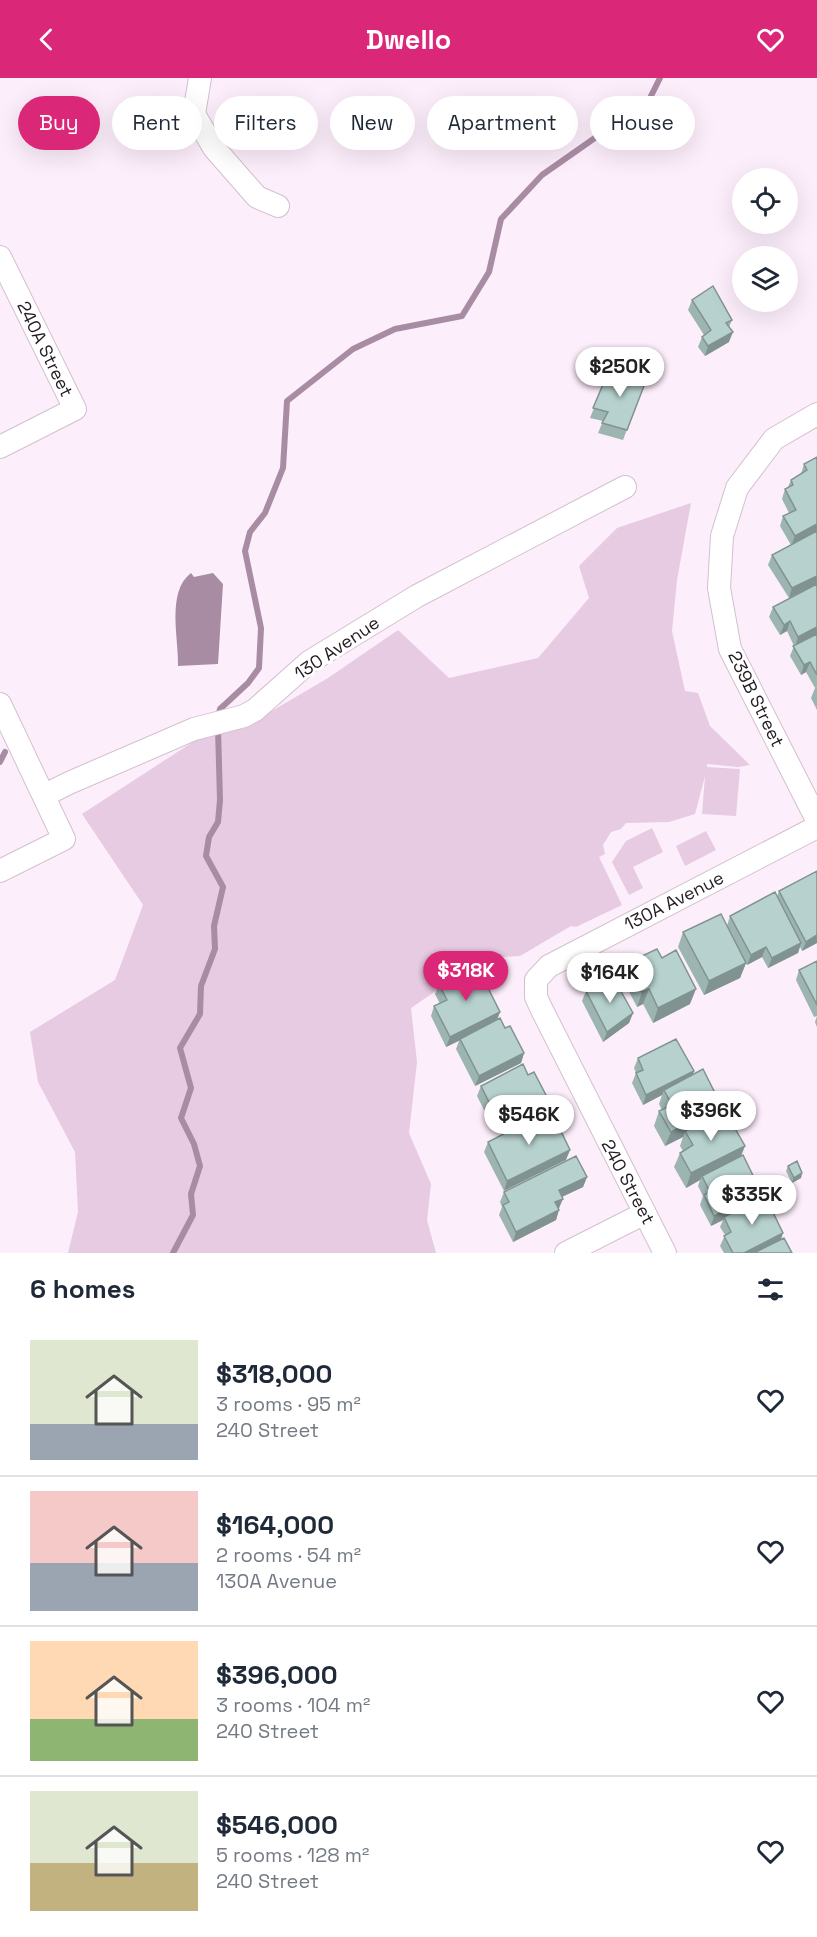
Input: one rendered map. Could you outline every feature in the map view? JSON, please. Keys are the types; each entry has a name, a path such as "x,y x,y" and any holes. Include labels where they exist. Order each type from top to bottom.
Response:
{"street":[{"path":"200,78 194,114 209,139 257,197 278,206"},
{"name":"240A Street","path":"0,257 75,409 0,447"},
{"name":"239B Street","path":"817,414 774,439 737,488 722,536 719,588 730,649 817,820"},
{"name":"130 Avenue","path":"45,795 194,729 233,721 255,710 309,662 417,596 624,487"},
{"path":"0,704 64,839 0,871"},
{"name":"130A Avenue","path":"536,980 541,972 556,963 817,827"},
{"name":"240 Street","path":"536,980 536,997 542,1010 665,1253"},
{"path":"566,1253 645,1213"}],"shaded area":[{"path":"691,503 677,580 672,631 685,691 698,693 710,726 750,765 738,767 707,764 707,767 740,769 736,816 702,814 705,776 695,814 669,822 626,823 621,829 611,832 603,845 605,854 599,857 622,905 576,927 571,926 520,956 484,958 411,1008 417,1062 409,1133 431,1184 427,1220 436,1253 68,1253 78,1212 75,1152 38,1082 30,1032 115,980 143,905 82,814 199,738 248,725 328,678 398,630 449,678 538,658 589,598 579,566 617,528"},
{"path":"191,573 194,577 213,573 223,584 218,664 178,666 176,604 183,581"},
{"path":"652,828 663,852 633,867 643,888 629,895 612,862 626,841"},
{"path":"706,831 716,850 685,866 676,846"}],"building":[{"path":"713,286 732,320 726,323 733,332 708,346 702,337 711,330 692,300"},
{"path":"610,368 647,378 627,430 602,423 608,412 593,408"},
{"path":"817,457 817,524 795,536 783,516 796,510 785,489 793,485 791,480 807,470 804,464"},
{"path":"817,531 817,576 792,588 772,555"},
{"path":"817,584 817,627 798,637 790,621 784,625 773,607"},
{"path":"817,634 817,675 810,662 804,665 793,646"},
{"path":"817,871 817,935 806,942 779,891"},
{"path":"775,892 801,943 772,958 766,947 751,955 730,916"},
{"path":"721,914 746,963 709,981 683,932"},
{"path":"657,949 662,958 676,950 696,989 658,1008 649,989 642,992 627,963"},
{"path":"817,961 817,1005 799,970"},
{"path":"477,966 500,1012 450,1037 434,1006 447,1000 439,984"},
{"path":"613,977 633,1013 607,1032 586,991"},
{"path":"500,1018 505,1028 510,1026 524,1053 479,1076 460,1039"},
{"path":"676,1039 694,1071 646,1095 636,1073 643,1070 638,1058"},
{"path":"523,1064 528,1075 534,1072 548,1099 504,1122 493,1099 489,1102 481,1086"},
{"path":"703,1069 721,1105 671,1132 659,1111 672,1105 664,1090"},
{"path":"725,1111 745,1146 691,1173 680,1153 693,1145 685,1131"},
{"path":"546,1112 552,1123 556,1121 570,1150 507,1181 488,1142"},
{"path":"743,1155 761,1192 714,1216 704,1195 710,1192 702,1176"},
{"path":"576,1156 587,1177 559,1190 563,1199 555,1202 559,1210 516,1232 503,1205 509,1202 504,1192"},
{"path":"797,1161 802,1173 794,1178 788,1166"},
{"path":"765,1196 783,1233 744,1253 733,1253 724,1236 731,1232 724,1217"},
{"path":"784,1238 792,1253 754,1253"}],"waterway":[{"path":"218,718 220,709 248,683 259,668 261,628 245,551 250,532 265,513 283,468 287,401 353,349 395,329 462,316 489,272 501,219 542,175 649,100 660,78"},
{"path":"173,1253 193,1215 191,1194 200,1166 194,1144 181,1118 191,1088 180,1048 200,1014 201,986 215,949 214,926 223,887 206,856 209,837 218,822 220,800 218,728"},
{"path":"0,762 5,752"}]}
